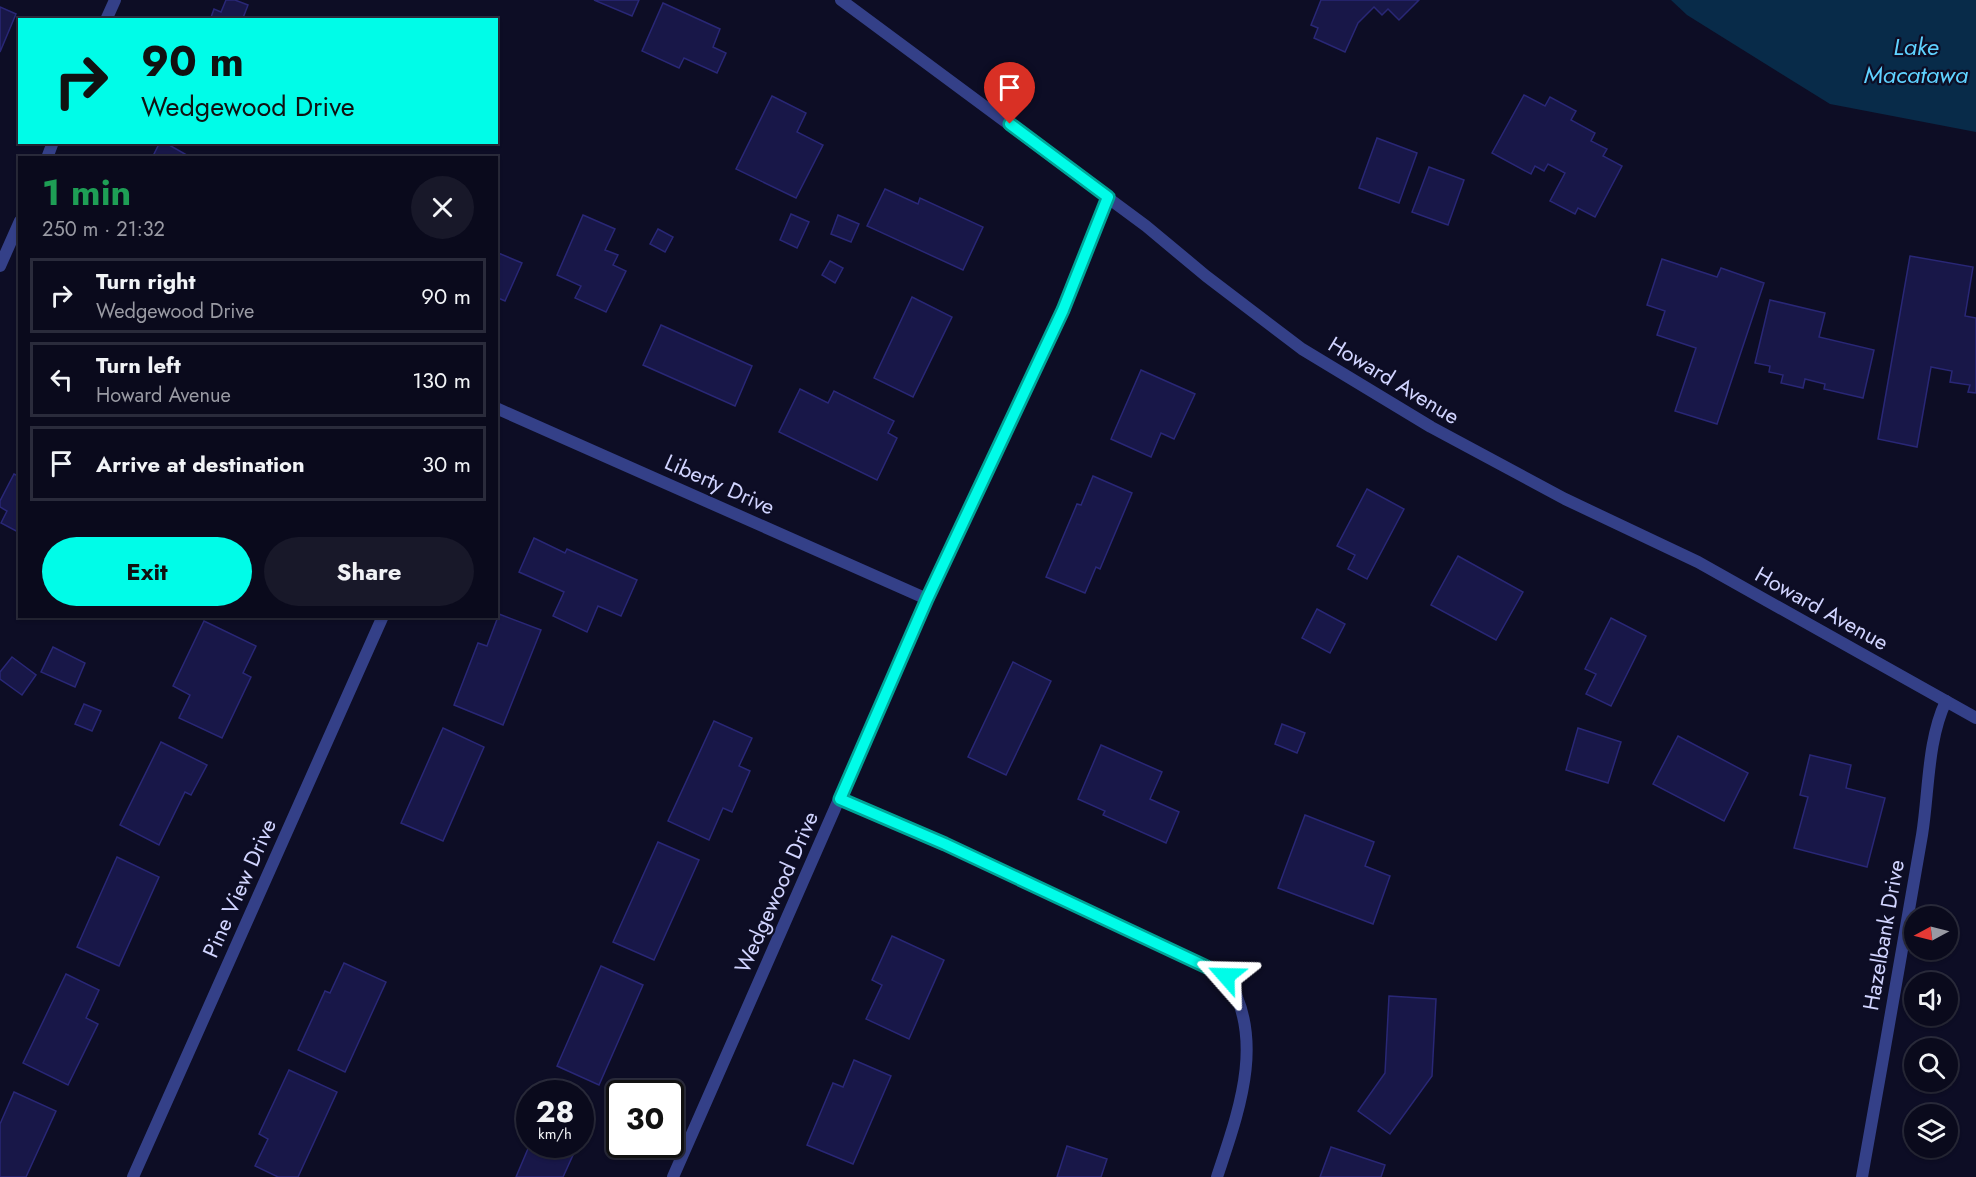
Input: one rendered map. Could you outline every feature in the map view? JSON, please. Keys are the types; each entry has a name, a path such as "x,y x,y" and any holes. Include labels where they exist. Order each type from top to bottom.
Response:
{"street":[{"path":"107,18 114,0"},
{"name":"Howard Avenue","path":"841,0 1108,197 1302,349 1431,427 1565,499 1698,562 1976,718"},
{"name":"Wedgewood Drive","path":"673,1177 927,599 1063,310 1108,197"},
{"path":"0,266 18,226"},
{"name":"Liberty Drive","path":"498,409 927,599"},
{"name":"Pine View Drive","path":"132,1177 382,618"},
{"name":"Hazelbank Drive","path":"1862,1177 1922,832 1934,742 1946,701"},
{"path":"840,799 945,844 1226,976 1235,990 1241,1007 1248,1062 1240,1107 1217,1177"}],"water":[{"name":"Lake Macatawa","path":"1671,0 1976,0 1976,132 1830,104 1687,15"}],"building":[{"path":"226,0 235,0 248,5 243,18 211,18 214,9 221,12"},
{"path":"594,0 639,0 632,16"},
{"path":"1321,0 1419,0 1399,20 1388,9 1382,15 1374,7 1358,23 1345,52 1314,38 1318,28 1311,25"},
{"path":"663,3 720,29 713,47 726,53 717,73 684,58 679,68 642,51"},
{"path":"0,7 16,14 0,52"},
{"path":"1524,95 1545,106 1550,97 1576,111 1571,120 1595,133 1591,141 1607,149 1603,156 1622,166 1595,217 1578,208 1575,214 1550,201 1565,173 1548,164 1544,171 1535,166 1531,174 1492,153"},
{"path":"772,96 806,113 797,132 823,145 796,198 736,169"},
{"path":"1377,138 1417,153 1399,203 1359,188"},
{"path":"159,144 168,144 188,156 153,156"},
{"path":"1429,167 1464,180 1448,225 1412,212"},
{"path":"885,189 918,204 920,198 983,227 963,270 867,226"},
{"path":"791,214 809,222 797,248 780,240"},
{"path":"583,215 615,229 605,250 618,255 613,265 626,271 606,312 575,298 581,286 557,275"},
{"path":"838,215 859,224 851,242 831,234"},
{"path":"658,229 673,237 665,252 650,244"},
{"path":"498,253 522,263 505,301 498,298"},
{"path":"1910,256 1973,267 1965,316 1976,318 1976,393 1968,392 1970,385 1950,382 1952,371 1931,367 1917,447 1878,439"},
{"path":"1662,259 1717,277 1721,268 1764,283 1717,424 1675,411 1696,348 1657,335 1665,311 1647,305"},
{"path":"830,261 843,268 835,283 822,275"},
{"path":"912,297 952,317 913,397 874,378"},
{"path":"1770,300 1825,313 1819,337 1874,350 1863,398 1824,389 1825,384 1805,379 1803,388 1781,383 1783,375 1769,372 1770,366 1755,363"},
{"path":"661,325 752,366 735,406 643,365"},
{"path":"1141,370 1195,394 1174,439 1161,433 1151,457 1111,439"},
{"path":"800,389 828,403 834,391 894,421 888,433 897,438 877,480 779,432"},
{"path":"14,474 18,476 18,532 1,523 7,511 0,507 0,501"},
{"path":"1093,476 1132,493 1100,569 1096,567 1085,593 1046,577 1077,504 1081,505"},
{"path":"1367,489 1404,509 1367,579 1348,569 1355,555 1337,546"},
{"path":"534,538 565,553 567,549 637,580 621,616 598,606 587,632 553,616 564,592 519,572"},
{"path":"1458,556 1523,592 1496,640 1431,605"},
{"path":"1317,609 1345,624 1330,653 1302,638"},
{"path":"499,614 541,630 503,725 454,705 478,643 487,646"},
{"path":"1611,618 1646,636 1611,706 1586,694 1596,674 1585,669"},
{"path":"204,621 256,646 243,673 251,677 222,738 179,718 190,695 173,686"},
{"path":"53,647 85,663 75,687 41,672"},
{"path":"12,657 36,675 22,695 0,679 0,672"},
{"path":"1013,662 1051,681 1006,775 968,757"},
{"path":"84,704 101,711 92,731 75,724"},
{"path":"714,721 752,738 739,766 750,771 732,812 723,808 709,840 668,821"},
{"path":"1282,724 1305,733 1297,753 1275,744"},
{"path":"443,728 484,747 443,841 401,823"},
{"path":"1578,728 1621,742 1608,783 1566,770"},
{"path":"1678,736 1748,773 1724,821 1653,784"},
{"path":"161,742 207,765 191,795 185,792 159,845 120,825"},
{"path":"1101,745 1162,772 1150,799 1179,812 1166,843 1103,815 1105,811 1078,799"},
{"path":"1810,755 1851,765 1846,788 1885,798 1867,867 1794,848 1808,797 1800,795"},
{"path":"1305,815 1374,842 1365,866 1390,876 1373,924 1278,888"},
{"path":"658,842 699,860 654,960 613,942"},
{"path":"117,857 159,877 119,966 77,947"},
{"path":"892,936 944,960 909,1039 866,1019 882,985 872,980"},
{"path":"344,963 386,982 345,1072 298,1050 325,991 330,993"},
{"path":"601,966 643,985 599,1085 594,1083 594,1080 588,1080 557,1066"},
{"path":"66,974 99,990 86,1018 98,1024 68,1085 23,1063"},
{"path":"1389,996 1436,999 1432,1076 1390,1134 1358,1111 1385,1073"},
{"path":"854,1060 891,1076 853,1164 807,1145 833,1083 843,1087"},
{"path":"289,1070 337,1092 298,1177 278,1177 255,1166 268,1139 259,1134"},
{"path":"14,1092 56,1111 26,1177 0,1177 0,1124"},
{"path":"1067,1146 1107,1159 1101,1177 1057,1177"},
{"path":"1331,1147 1385,1165 1381,1177 1320,1177"},
{"path":"524,1158 572,1158 563,1177 516,1177"}],"route":[{"path":"1010,124 1108,197 1063,310 927,599 840,799 945,844 1226,976"}]}
